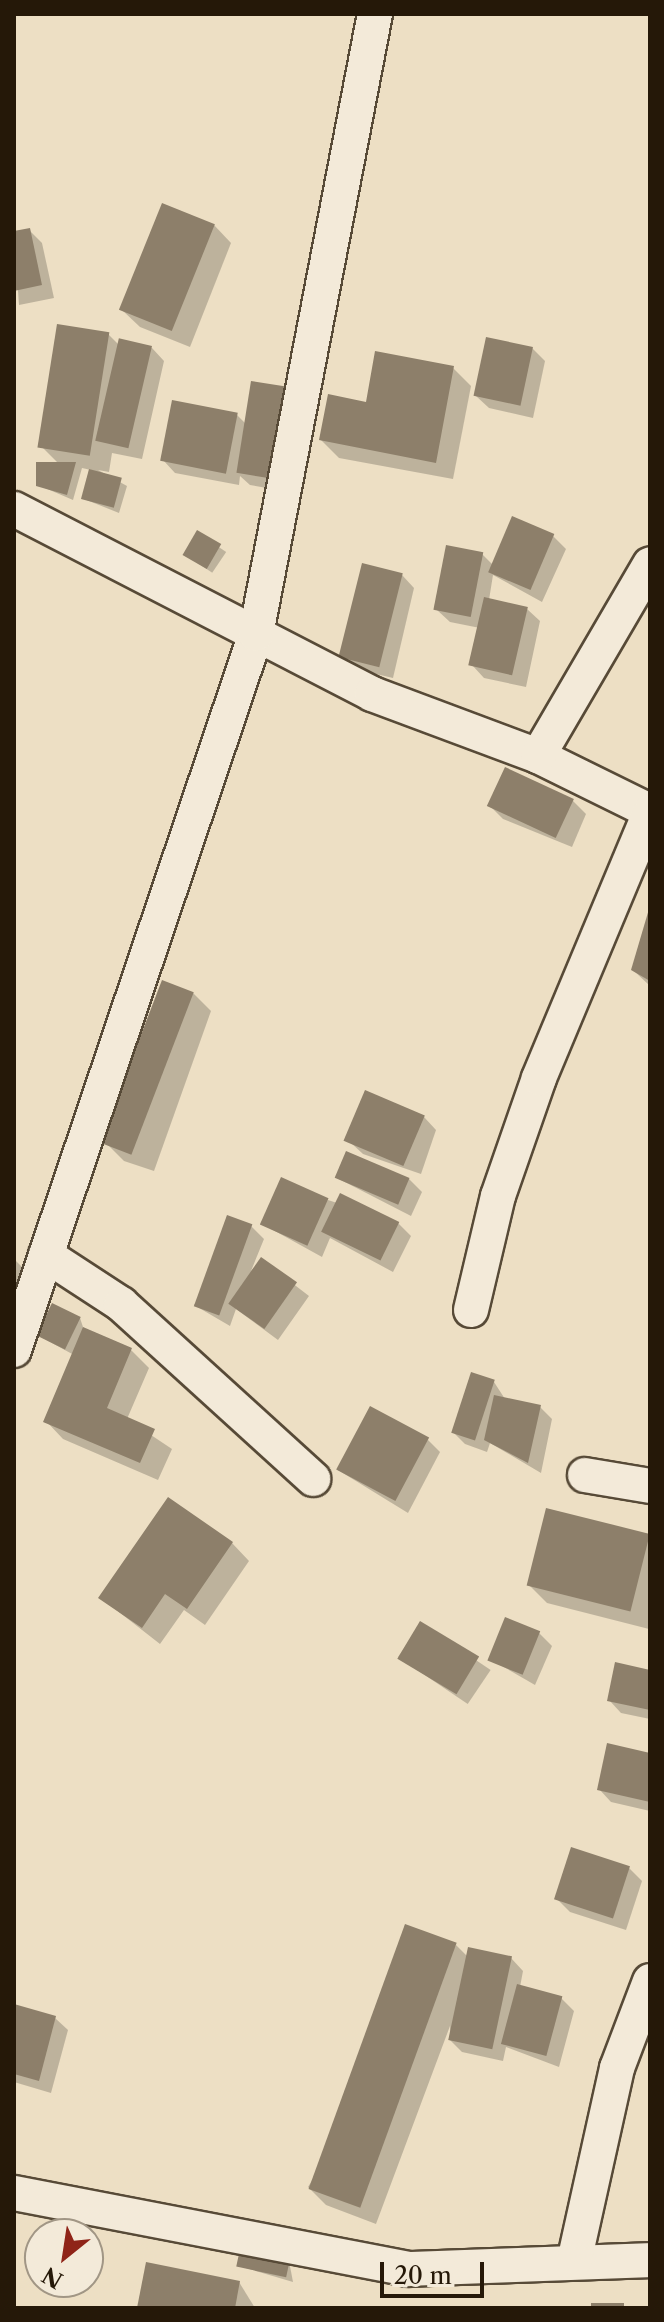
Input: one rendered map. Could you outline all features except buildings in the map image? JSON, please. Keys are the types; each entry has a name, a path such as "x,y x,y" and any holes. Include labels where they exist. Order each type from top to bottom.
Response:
{"street":[{"path":"14,1350 256,634 375,14"},
{"path":"14,509 372,694 538,756 650,811 539,1078 498,1196 471,1310"},
{"path":"538,756 650,564"},
{"path":"46,1255 121,1304 313,1479"},
{"path":"585,1475 650,1486"},
{"path":"574,2262 617,2068 650,1981"},
{"path":"14,2193 408,2269 650,2260"}]}
